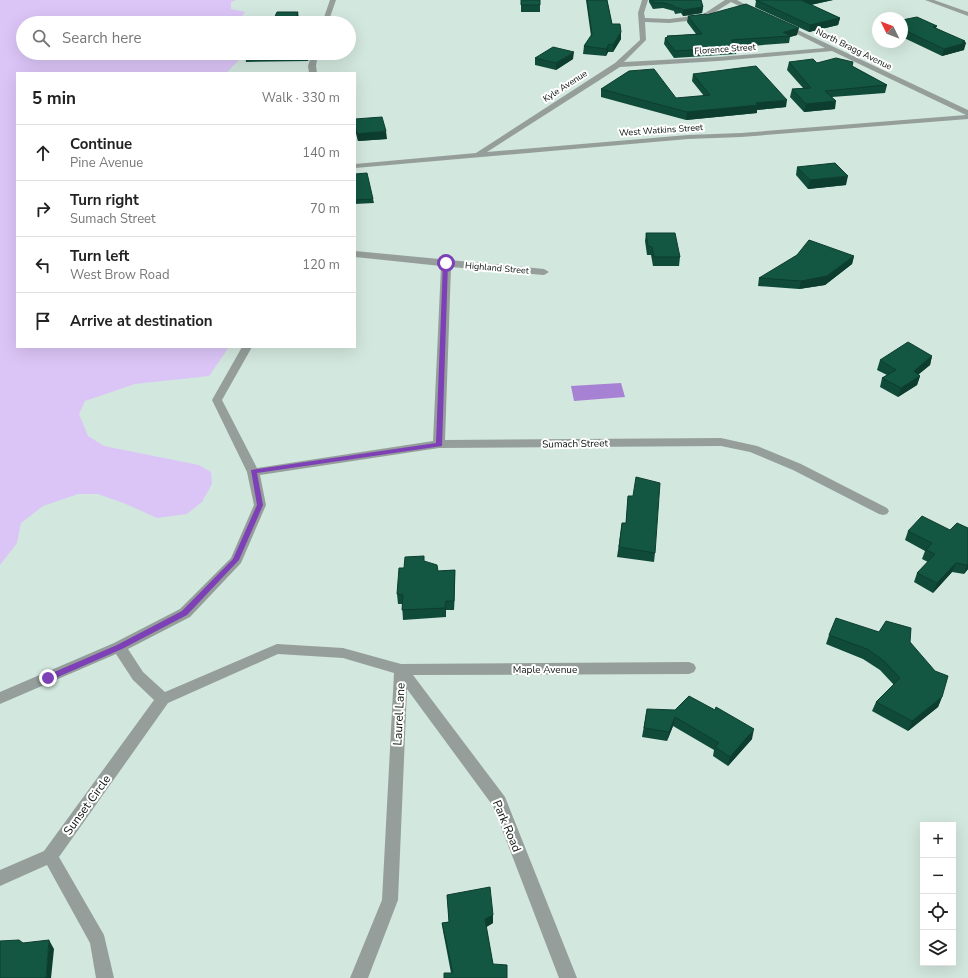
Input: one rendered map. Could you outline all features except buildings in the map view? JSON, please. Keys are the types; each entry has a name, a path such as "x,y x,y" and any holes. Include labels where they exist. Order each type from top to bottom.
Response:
{"street":[{"path":"327,16 333,0"},
{"name":"Kyle Avenue","path":"477,155 618,65 643,40 642,5 645,0"},
{"path":"642,20 669,21 704,18 731,0 765,16"},
{"path":"928,0 968,14"},
{"name":"North Bragg Avenue","path":"779,23 968,113"},
{"name":"Florence Street","path":"618,65 718,59 833,49"},
{"path":"313,60 313,72"},
{"name":"West Watkins Street","path":"356,166 688,137 741,135 968,117"},
{"name":"Highland Street","path":"356,254 544,272"},
{"path":"439,444 446,263"},
{"path":"0,698 119,647 185,613 236,560 260,505 253,472 217,400 247,348"},
{"name":"Sumach Street","path":"253,472 439,444 721,442 753,449 797,467 883,511"},
{"path":"119,647 138,676 163,699"},
{"name":"Laurel Lane","path":"163,699 277,649 343,653 401,670 390,900 359,978"},
{"name":"Maple Avenue","path":"401,670 689,668"},
{"name":"Park Road","path":"401,670 499,802 568,978"},
{"name":"Sunset Circle","path":"50,856 163,699"},
{"path":"0,878 50,856 98,941 105,978"}],"shaded area":[{"path":"0,0 236,0 231,2 231,9 245,12 242,16 16,16 16,60 239,60 227,72 16,72 16,348 228,348 209,376 135,384 85,401 79,414 88,436 104,446 199,465 211,472 212,484 202,502 187,514 157,518 126,504 98,494 78,494 43,506 21,523 17,543 0,565"},
{"path":"621,383 625,397 574,401 571,386"}],"route":[{"path":"48,678 119,647 185,613 236,560 260,505 253,472 439,444 446,263"}]}
